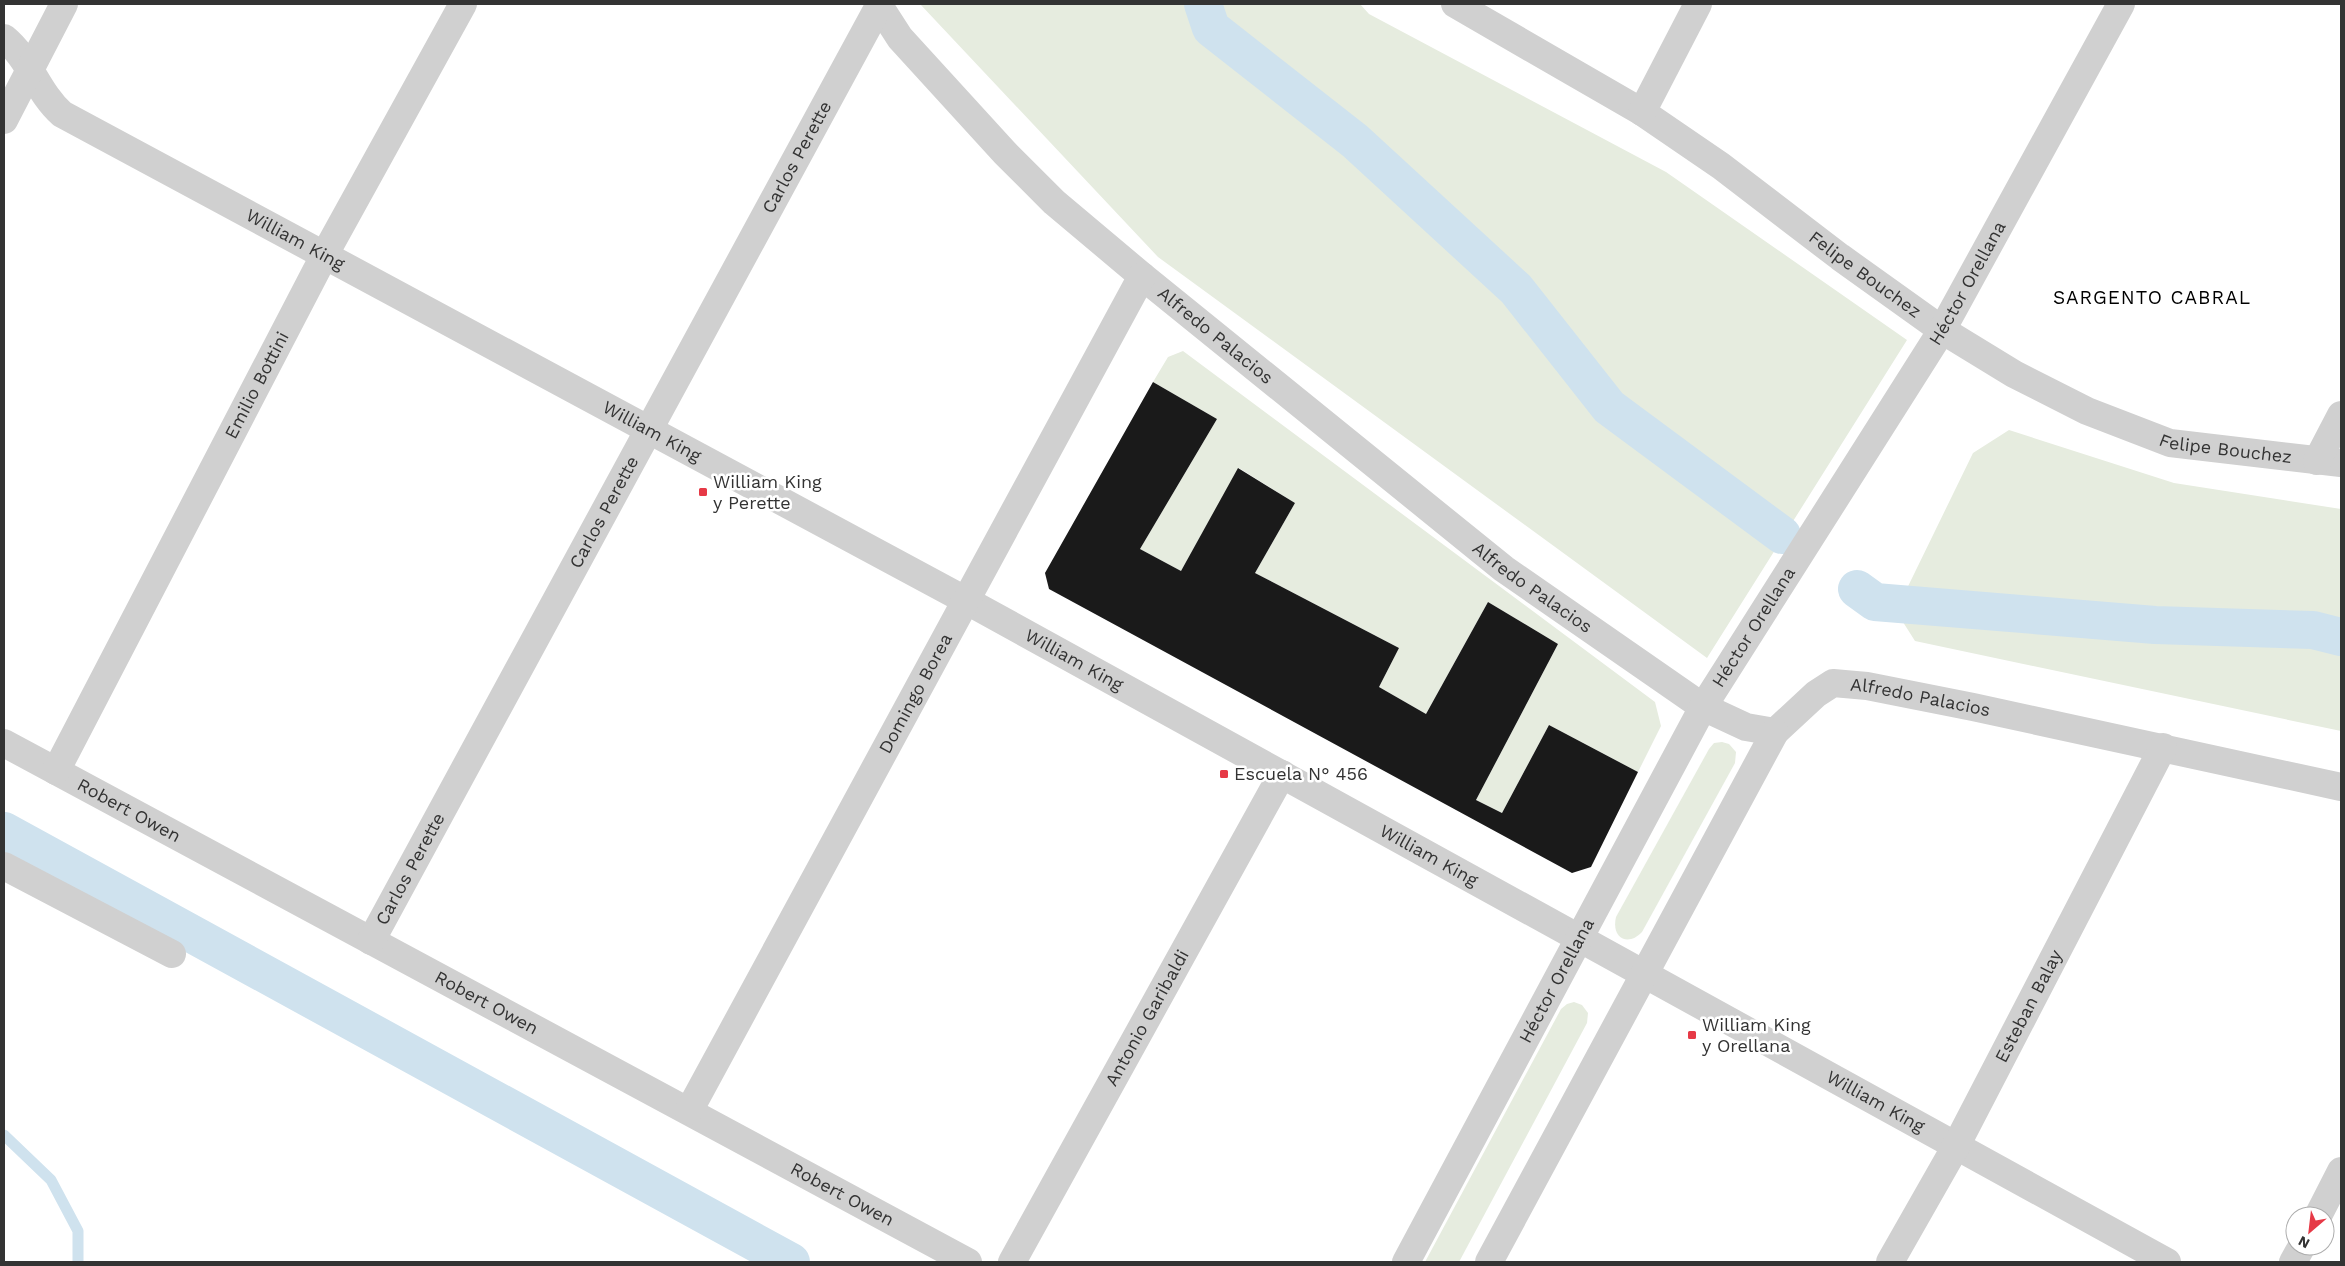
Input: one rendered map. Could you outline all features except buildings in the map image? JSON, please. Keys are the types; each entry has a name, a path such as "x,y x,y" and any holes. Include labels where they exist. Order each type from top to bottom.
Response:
{"street":[{"path":"4,120 64,4"},
{"name":"Emilio Bottini","path":"56,771 325,254 463,4"},
{"name":"Felipe Bouchez","path":"1455,4 1642,112 1721,166 1840,257 1942,330 2014,374 2087,411 2170,443 2329,462"},
{"path":"1642,112 1698,4"},
{"name":"Héctor Orellana","path":"1406,1262 1703,707 1942,330 2120,4"},
{"name":"Alfredo Palacios","path":"878,5 900,38 1005,154 1054,202 1142,276 1504,569 1703,707 1746,727 1775,732 1816,694 1833,683 1867,686 2341,787"},
{"name":"Carlos Perette","path":"371,940 650,429 878,5"},
{"name":"William King","path":"4,38 30,68 48,102 62,114 967,600 2167,1262"},
{"name":"Domingo Borea","path":"689,1111 1142,276"},
{"path":"2329,462 2341,415"},
{"path":"1488,1262 1775,732"},
{"name":"Robert Owen","path":"4,742 968,1262"},
{"name":"Esteban Balay","path":"1890,1262 1956,1146 2163,748"},
{"name":"Antonio Garibaldi","path":"1012,1262 1282,774"},
{"path":"4,866 172,954"},
{"path":"2323,1206 2341,1171"}],"shaded area":[{"path":"920,4 1360,4 1369,14 1666,172 1907,340 1707,658 1158,257"},
{"path":"1183,351 1655,702 1661,726 1638,772 1549,725 1502,813 1476,800 1558,644 1488,602 1426,714 1379,687 1399,648 1255,573 1295,503 1239,468 1181,571 1140,549 1217,419 1153,382 1168,357"},
{"path":"2009,430 2174,483 2341,509 2341,731 1915,641 1896,611 1973,453"},
{"path":"1722,742 1729,744 1736,752 1735,763 1642,932 1637,937 1631,939 1622,938 1616,930 1616,917 1709,749 1714,743"},
{"path":"1574,1002 1582,1005 1588,1013 1587,1023 1459,1262 1425,1262 1561,1009 1567,1004"}],"waterway":[{"path":"1203,4 1211,28 1355,141 1516,289 1609,407 1782,535"},
{"path":"1857,589 1875,602 2155,625 2313,630 2341,637"},
{"path":"4,831 791,1262"},
{"path":"4,1135 51,1180 78,1231 78,1262"}],"place":[{"name":"William King y Perette","path":"703,492"},
{"name":"Escuela N° 456","path":"1224,774"},
{"name":"William King y Orellana","path":"1692,1035"}],"district":[{"name":"SARGENTO CABRAL","path":"2152,297"}]}
